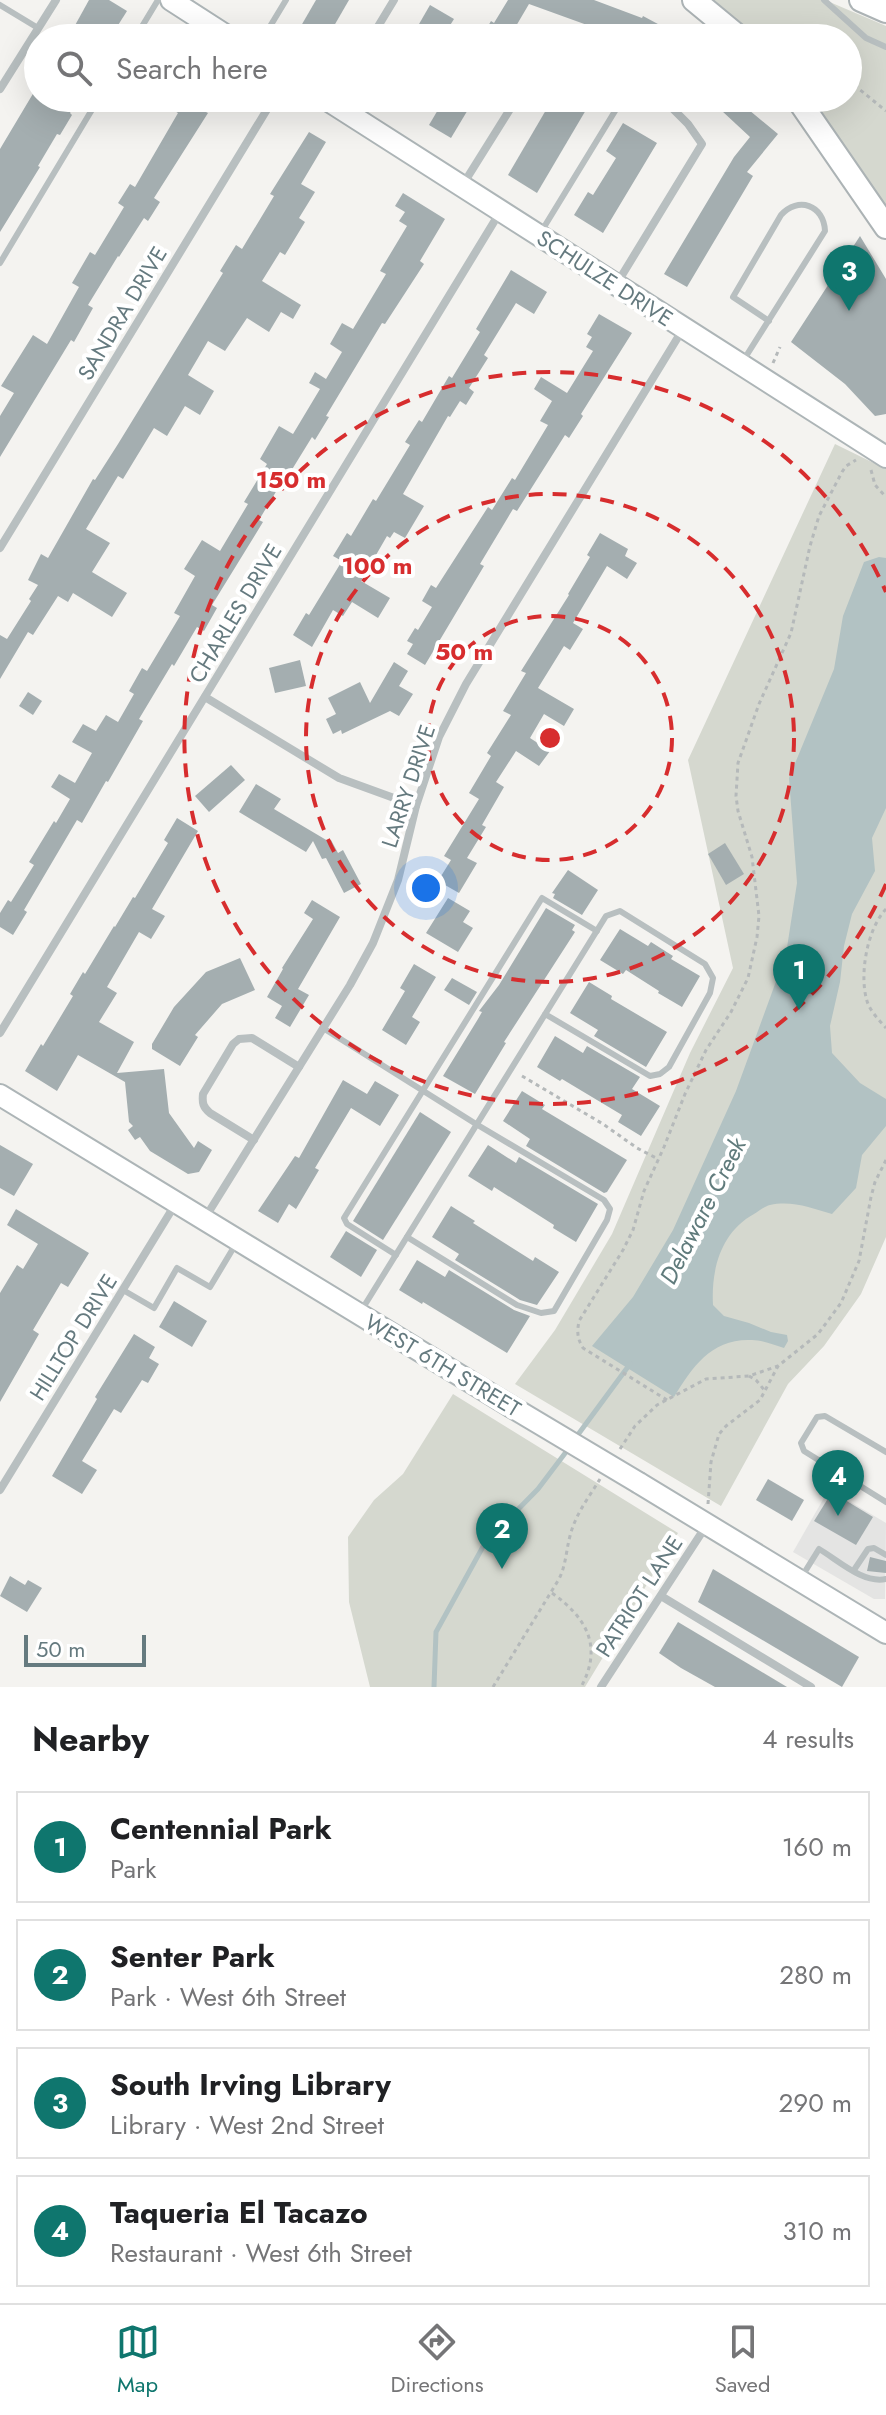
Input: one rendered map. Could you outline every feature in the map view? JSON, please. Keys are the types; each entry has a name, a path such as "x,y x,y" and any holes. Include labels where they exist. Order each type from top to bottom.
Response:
{"main road":[{"path":"694,0 723,24"},
{"path":"861,0 886,11"},
{"path":"807,112 886,227"}],"street":[{"path":"41,24 56,0"},
{"path":"379,24 394,0"},
{"path":"171,1 208,24"},
{"path":"0,89 24,50"},
{"name":"SANDRA DRIVE","path":"0,548 265,112"},
{"name":"SCHULZE DRIVE","path":"348,112 741,365 878,460"},
{"path":"462,187 508,112"},
{"path":"616,285 702,144 676,112"},
{"name":"CHARLES DRIVE","path":"0,1033 501,211"},
{"name":"LARRY DRIVE","path":"204,1219 362,964 398,880 416,806 439,737 466,684 684,328"},
{"path":"205,697 339,778 416,806"},
{"path":"254,1140 210,1113 202,1102 203,1094 233,1044 239,1039 252,1038 299,1067"},
{"name":"WEST 6TH STREET","path":"0,1095 639,1483 707,1515 799,1581 886,1633"},
{"name":"HILLTOP DRIVE","path":"0,1490 176,1202"},
{"name":"PATRIOT LANE","path":"601,1687 661,1596 707,1515"},
{"path":"661,1596 811,1687"}],"lane":[{"path":"271,24 286,0"},
{"path":"824,0 851,24"},
{"path":"149,24 171,1"},
{"path":"0,5 31,24"},
{"path":"862,34 886,47"},
{"path":"0,263 91,112"},
{"path":"539,236 614,112"},
{"path":"741,365 769,321 825,231 821,215 809,205 794,205 781,215 733,297 769,321"},
{"path":"396,1255 347,1224 344,1218 422,1090 542,898 597,931"},
{"path":"359,1314 476,1124 606,916 620,911 705,964 713,978 710,993 669,1067 660,1074 650,1076 545,1014"},
{"path":"323,1028 604,1200 610,1209 607,1220 554,1311 541,1313 517,1305 407,1237"},
{"path":"123,1290 154,1308 177,1268 210,1287 238,1240"},
{"path":"886,1452 825,1416 817,1417 801,1443 804,1451 886,1502"},
{"path":"854,1570 868,1549 874,1548 886,1555"},
{"path":"799,1581 819,1549 876,1581 886,1579"}],"path":[{"path":"862,91 886,111"},
{"path":"667,1400 583,1348 577,1339 579,1321 633,1230 644,1191 697,1068 740,995 753,961 759,916 758,890 738,811 738,763 759,704 791,633 819,516 846,466 863,458"},
{"path":"878,460 875,485 886,497"},
{"path":"886,909 878,917 867,944 865,977 867,1003 886,1028"},
{"path":"522,1076 658,1159"},
{"path":"618,1452 644,1416 667,1400 706,1379 749,1376 778,1366 818,1334 841,1303 859,1261 875,1182 886,1160"},
{"path":"707,1515 711,1462 719,1434 755,1405 766,1392 778,1366"},
{"path":"749,1376 766,1392"},
{"path":"493,1687 552,1593 564,1569 576,1518 601,1478"},
{"path":"552,1593 578,1614 586,1629 590,1664 588,1677 581,1687"}],"shaded area":[{"path":"709,0 825,0 886,26 886,206 816,112 862,112 862,24 737,24"},
{"path":"835,444 886,469 886,1237 861,1294 824,1346 788,1384 721,1506 515,1384 555,1330 612,1234 690,1053 733,968 688,760"},
{"path":"453,1394 678,1533 585,1687 370,1687 349,1602 348,1537 374,1500 403,1474"},
{"path":"829,1489 886,1523 885,1599 874,1599 793,1552"}],"water":[{"path":"886,558 886,808 872,838 875,871 852,914 830,1026 832,1053 860,1083 886,1099 886,1126 862,1155 856,1188 832,1214 794,1204 768,1206 733,1231 720,1253 714,1278 713,1305 724,1316 787,1335 784,1348 756,1340 726,1344 696,1365 674,1397 592,1346 633,1297 673,1230 736,1091 786,954 797,883 789,778 834,669 843,616 864,562"}],"building":[{"path":"89,0 109,0 127,11 119,24 76,24"},
{"path":"316,0 349,0 335,24 302,24"},
{"path":"508,0 594,0 658,24 584,24 529,4 517,24 489,24 491,21 494,23"},
{"path":"430,5 454,19 451,24 419,24"},
{"path":"24,109 24,112 71,112 72,115 60,135 57,134 0,232 0,149"},
{"path":"437,112 467,112 451,138 429,125"},
{"path":"545,112 585,112 537,193 508,175"},
{"path":"723,112 751,112 778,134 747,172 753,176 687,287 664,274 734,157 750,137"},
{"path":"178,113 208,113 154,198 160,202 148,221 144,218 118,256 88,305 93,308 74,342 71,340 0,457 0,416 14,393 1,386 33,335 47,344 79,287 72,283 90,252 95,255 124,207 118,203 130,184 135,187"},
{"path":"623,123 657,143 603,233 574,215 588,192 593,195 616,158 606,151"},
{"path":"309,132 326,142 301,184 315,192 299,218 305,222 285,255 280,252 262,281 301,305 293,319 281,312 269,332 247,318 225,351 208,341 188,375 214,391 200,415 185,406 167,436 154,428 123,479 118,476 86,529 110,543 92,572 127,593 112,617 73,593 68,602 58,596 33,635 28,632 0,679 0,635 7,639 31,601 29,599 38,585 28,580 41,554 48,558 93,479 118,444 223,273 220,271 236,245 242,249 274,196 270,194"},
{"path":"403,193 445,219 420,261 424,264 385,324 382,323 315,440 312,437 286,475 259,520 263,522 212,605 217,608 204,631 197,627 174,666 172,664 139,719 143,721 108,782 82,823 77,820 24,910 27,912 13,935 0,927 0,913 8,900 11,902 34,865 29,862 70,799 51,787 59,774 75,783 92,753 72,742 83,724 96,731 106,715 118,722 134,694 129,691 142,668 147,671 180,616 174,613 195,576 184,569 202,540 220,551 267,464 260,459 279,426 293,434 320,389 309,383 315,372 326,379 342,352 330,344 342,323 353,329 386,274 380,271 407,226 399,221 405,212 395,206"},
{"path":"860,236 886,279 886,414 875,416 845,384 791,342"},
{"path":"511,270 547,292 534,314 516,303 484,355 488,358 469,388 474,392 466,405 460,401 448,416 403,494 424,506 405,538 394,532 390,538 387,536 361,581 390,598 378,618 352,602 343,616 333,610 312,647 293,635 342,561 333,556 347,533 351,536 373,499 376,501 410,445 405,442 419,420 422,422 449,376 452,378 480,332 476,329"},
{"path":"599,314 632,333 569,438 565,435 517,511 513,509 480,564 484,566 425,665 407,654 413,644 407,641 432,607 422,601 431,585 436,588 488,507 492,510 512,478 515,480 548,425 540,421 552,401 534,389 541,377 567,393 593,351 586,347 592,337 587,334"},
{"path":"600,533 628,549 625,556 637,563 627,579 607,566 573,623 583,629 570,650 564,646 538,688 574,709 564,726 544,714 530,738 550,751 539,766 516,751 496,782 504,787 482,825 486,827 467,858 477,863 459,893 438,881 451,860 444,856 479,799 469,793 491,756 487,753 511,715 503,711 526,673 521,671 569,595"},
{"path":"300,660 306,686 275,693 269,668"},
{"path":"394,662 408,671 399,686 413,694 399,716 390,711 342,734 341,730 333,734 326,719 336,714 328,698 360,682 370,703"},
{"path":"28,692 42,701 33,715 19,706"},
{"path":"231,765 245,780 209,812 195,796"},
{"path":"256,784 281,799 274,809 331,840 338,853 343,850 361,884 344,893 326,858 322,859 313,841 306,852 239,812"},
{"path":"177,818 198,831 152,909 165,916 151,939 139,932 107,987 117,993 99,1022 134,1042 117,1073 164,1069 169,1113 194,1148 198,1141 212,1150 199,1172 188,1174 150,1151 140,1137 135,1140 128,1130 133,1126 129,1122 125,1082 78,1055 57,1091 25,1071 73,996 70,994 83,972 85,974 135,898 168,843 164,840"},
{"path":"725,843 744,874 726,885 708,854"},
{"path":"568,870 598,890 582,915 553,898 555,894 552,893"},
{"path":"448,898 470,911 463,922 473,928 458,952 426,933"},
{"path":"312,900 340,917 298,989 309,995 290,1027 275,1018 282,1006 267,997 313,919 304,913"},
{"path":"546,908 575,925 572,930 575,932 504,1042 475,1094 443,1076 482,1012 479,1011 499,985"},
{"path":"620,929 648,946 651,942 673,956 671,959 700,976 682,1007 626,970 623,974 600,960"},
{"path":"240,958 255,990 222,1004 195,1035 198,1037 180,1066 152,1049 174,1007 206,972"},
{"path":"414,964 436,977 412,1017 420,1022 406,1045 382,1030 405,991 400,988"},
{"path":"452,978 477,992 469,1005 444,990"},
{"path":"589,982 612,996 611,999 667,1032 646,1067 594,1036 598,1030 570,1013"},
{"path":"555,1036 583,1053 587,1046 640,1077 632,1089 660,1106 641,1136 618,1122 622,1115 537,1067"},
{"path":"343,1080 367,1094 375,1081 399,1095 380,1126 351,1108 315,1168 319,1170 296,1209 289,1204 278,1223 258,1211 295,1156 299,1158"},
{"path":"522,1091 545,1105 542,1109 627,1160 607,1192 526,1146 530,1139 503,1121"},
{"path":"420,1112 451,1132 383,1240 353,1221"},
{"path":"0,1145 33,1164 14,1196 0,1188"},
{"path":"488,1145 516,1163 519,1157 598,1204 576,1242 494,1187 492,1191 468,1176"},
{"path":"451,1206 533,1261 535,1257 559,1272 537,1305 520,1300 455,1260 459,1254 432,1237"},
{"path":"16,1209 89,1253 68,1287 61,1283 33,1330 39,1334 0,1402 0,1293 17,1265 23,1269 38,1244 7,1225"},
{"path":"346,1231 377,1250 361,1277 330,1257"},
{"path":"417,1260 445,1277 449,1270 514,1310 530,1316 507,1353 399,1290"},
{"path":"174,1301 207,1321 192,1347 159,1327"},
{"path":"134,1334 155,1347 149,1358 159,1364 148,1383 142,1380 121,1413 114,1409 82,1461 97,1470 82,1494 52,1476"},
{"path":"768,1479 804,1500 792,1521 756,1500"},
{"path":"832,1492 873,1517 856,1545 814,1521"},
{"path":"870,1557 886,1561 886,1573 867,1571"},
{"path":"713,1569 859,1657 842,1687 698,1602"},
{"path":"10,1576 25,1585 28,1580 42,1588 27,1612 0,1596"},
{"path":"678,1622 787,1687 715,1687 681,1668 659,1653"}],"waterway":[{"name":"Delaware Creek","path":"574,1440 630,1364"},
{"name":"Delaware Creek","path":"434,1687 436,1632 485,1543 538,1489 569,1448"}],"place":[{"name":"South Irving Library","path":"849,311"},
{"name":"Centennial Park","path":"799,1010"},
{"name":"Taqueria El Tacazo","path":"838,1516"},
{"name":"Senter Park","path":"502,1569"}]}
